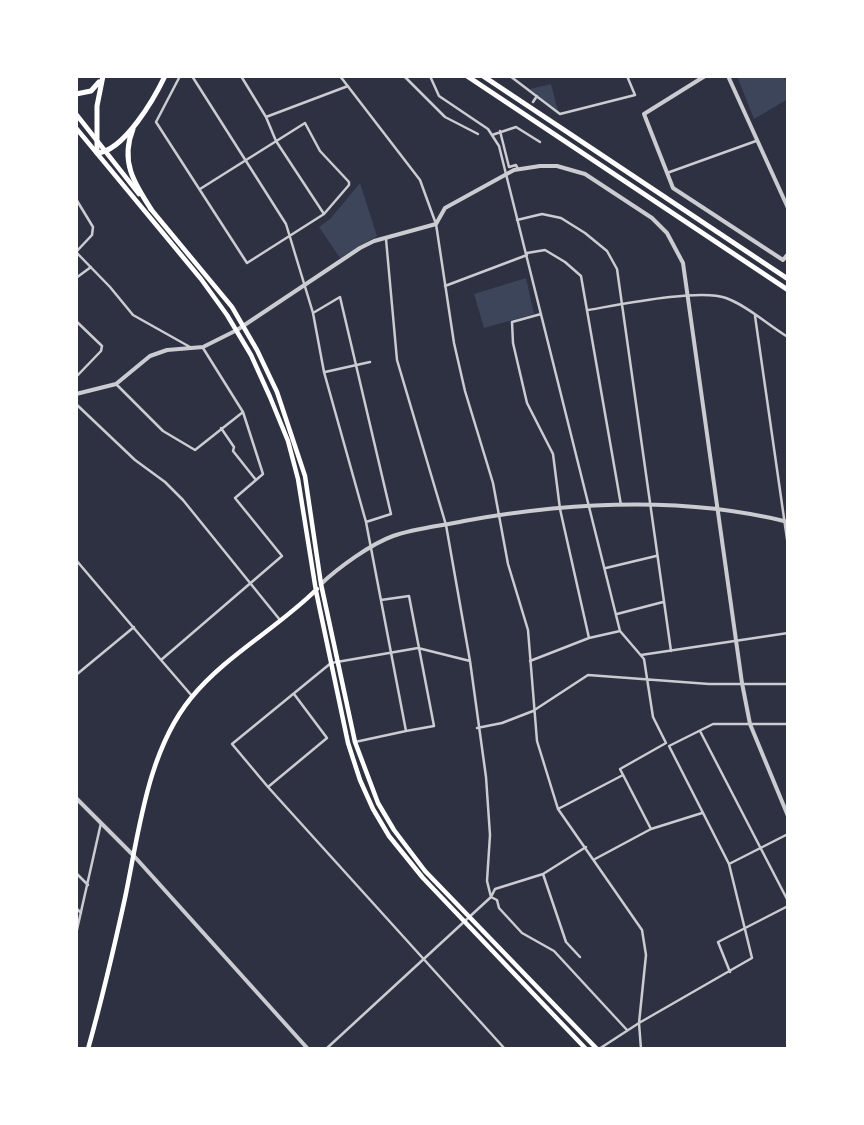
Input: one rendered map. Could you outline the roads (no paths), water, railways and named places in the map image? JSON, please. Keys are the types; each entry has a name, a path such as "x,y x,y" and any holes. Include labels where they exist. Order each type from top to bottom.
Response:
{"highway":[{"path":"76,94 91,91 103,76"},
{"path":"103,76 96,106 99,143 97,153 107,152 118,144 138,119 165,76"},
{"path":"465,76 788,290"},
{"path":"483,76 549,122 788,279"},
{"path":"488,76 549,122"},
{"path":"138,119 129,142 128,163 132,178 151,209"}],"main road":[{"path":"76,114 151,209 203,270 244,326 277,392 294,436 305,476 321,584 355,742 367,780 394,830 426,871 598,1049"},
{"path":"76,128 201,279 237,330 251,356 288,441 298,480 316,591 348,743 360,780 373,809 389,836 423,878 586,1049"},
{"path":"88,1049 157,762 168,733 192,696 216,673 316,591 321,584"}],"street":[{"path":"83,76 92,76"},
{"path":"180,76 156,122 247,263 324,214 349,186 349,182 320,151 305,123 200,189"},
{"path":"192,76 286,224 313,313 324,372 366,522 406,731"},
{"path":"241,76 266,117 276,141 324,214"},
{"path":"340,76 420,180 436,224 454,343 465,392 494,483 498,515 508,564 528,630 537,741 558,809 595,859 642,930 646,955 639,1023 641,1049"},
{"path":"404,76 445,117 478,134"},
{"path":"430,76 439,96 488,129 499,146 606,568 620,631 644,660 653,717 666,743 620,769 651,829"},
{"path":"510,76 560,114 635,95 627,76"},
{"path":"706,76 644,114 673,188 783,260 788,254"},
{"path":"728,76 788,208"},
{"path":"266,117 348,86"},
{"path":"533,102 537,96"},
{"path":"492,135 516,127 540,142"},
{"path":"500,131 509,167 516,164 518,169"},
{"path":"667,173 756,141"},
{"path":"76,394 116,384 150,356 190,346 202,347 237,330 305,287 360,248 386,238 436,224 445,208 518,169 540,166 572,169 599,183 652,218 674,245 683,263 742,683 750,724 788,816"},
{"path":"76,199 92,227 92,235 76,252 133,315 190,346"},
{"path":"517,220 542,214 561,218 585,233 607,251 617,270 651,505 656,556 671,651"},
{"path":"386,238 397,360 446,525 470,661 477,728 486,777 490,835 487,881 491,897 497,900 499,908 522,933 554,951 627,1030"},
{"path":"445,286 527,254 545,250 565,262 581,276 621,505"},
{"path":"76,278 91,267"},
{"path":"588,310 687,296 717,295 727,298 788,338"},
{"path":"313,313 340,298 390,514 366,522"},
{"path":"541,314 512,322 513,343 527,403 553,454 560,509 589,638"},
{"path":"756,316 788,546"},
{"path":"76,321 102,346 101,351 76,377"},
{"path":"161,660 282,556 235,498 263,474 242,412 202,347"},
{"path":"324,372 370,362"},
{"path":"116,384 163,430 195,450 242,412"},
{"path":"76,404 135,460 165,482 177,494 280,620"},
{"path":"221,428 234,447 233,451 256,480"},
{"path":"321,584 371,548 393,536 498,515 590,507 651,505 719,510 786,521"},
{"path":"606,568 656,556"},
{"path":"76,560 192,696"},
{"path":"355,742 434,726 409,596 381,600"},
{"path":"617,614 663,602"},
{"path":"76,675 134,627"},
{"path":"530,661 589,638 620,631"},
{"path":"640,656 788,633"},
{"path":"470,661 418,648 331,663 232,744 268,787 505,1049"},
{"path":"477,728 502,723 533,710 588,675 709,684 788,684"},
{"path":"268,787 328,738 294,694"},
{"path":"598,1049 627,1030 752,958 746,928 728,864 669,746 713,724 788,724"},
{"path":"700,731 788,901"},
{"path":"558,809 623,775"},
{"path":"77,801 134,856 308,1049"},
{"path":"595,859 651,829 702,813"},
{"path":"76,934 101,823"},
{"path":"728,864 788,834"},
{"path":"326,1049 491,897 495,889 543,874 586,847"},
{"path":"76,873 88,885"},
{"path":"543,874 566,942 580,957"},
{"path":"730,972 718,942 788,906"},
{"path":"76,908 81,913"}]}
